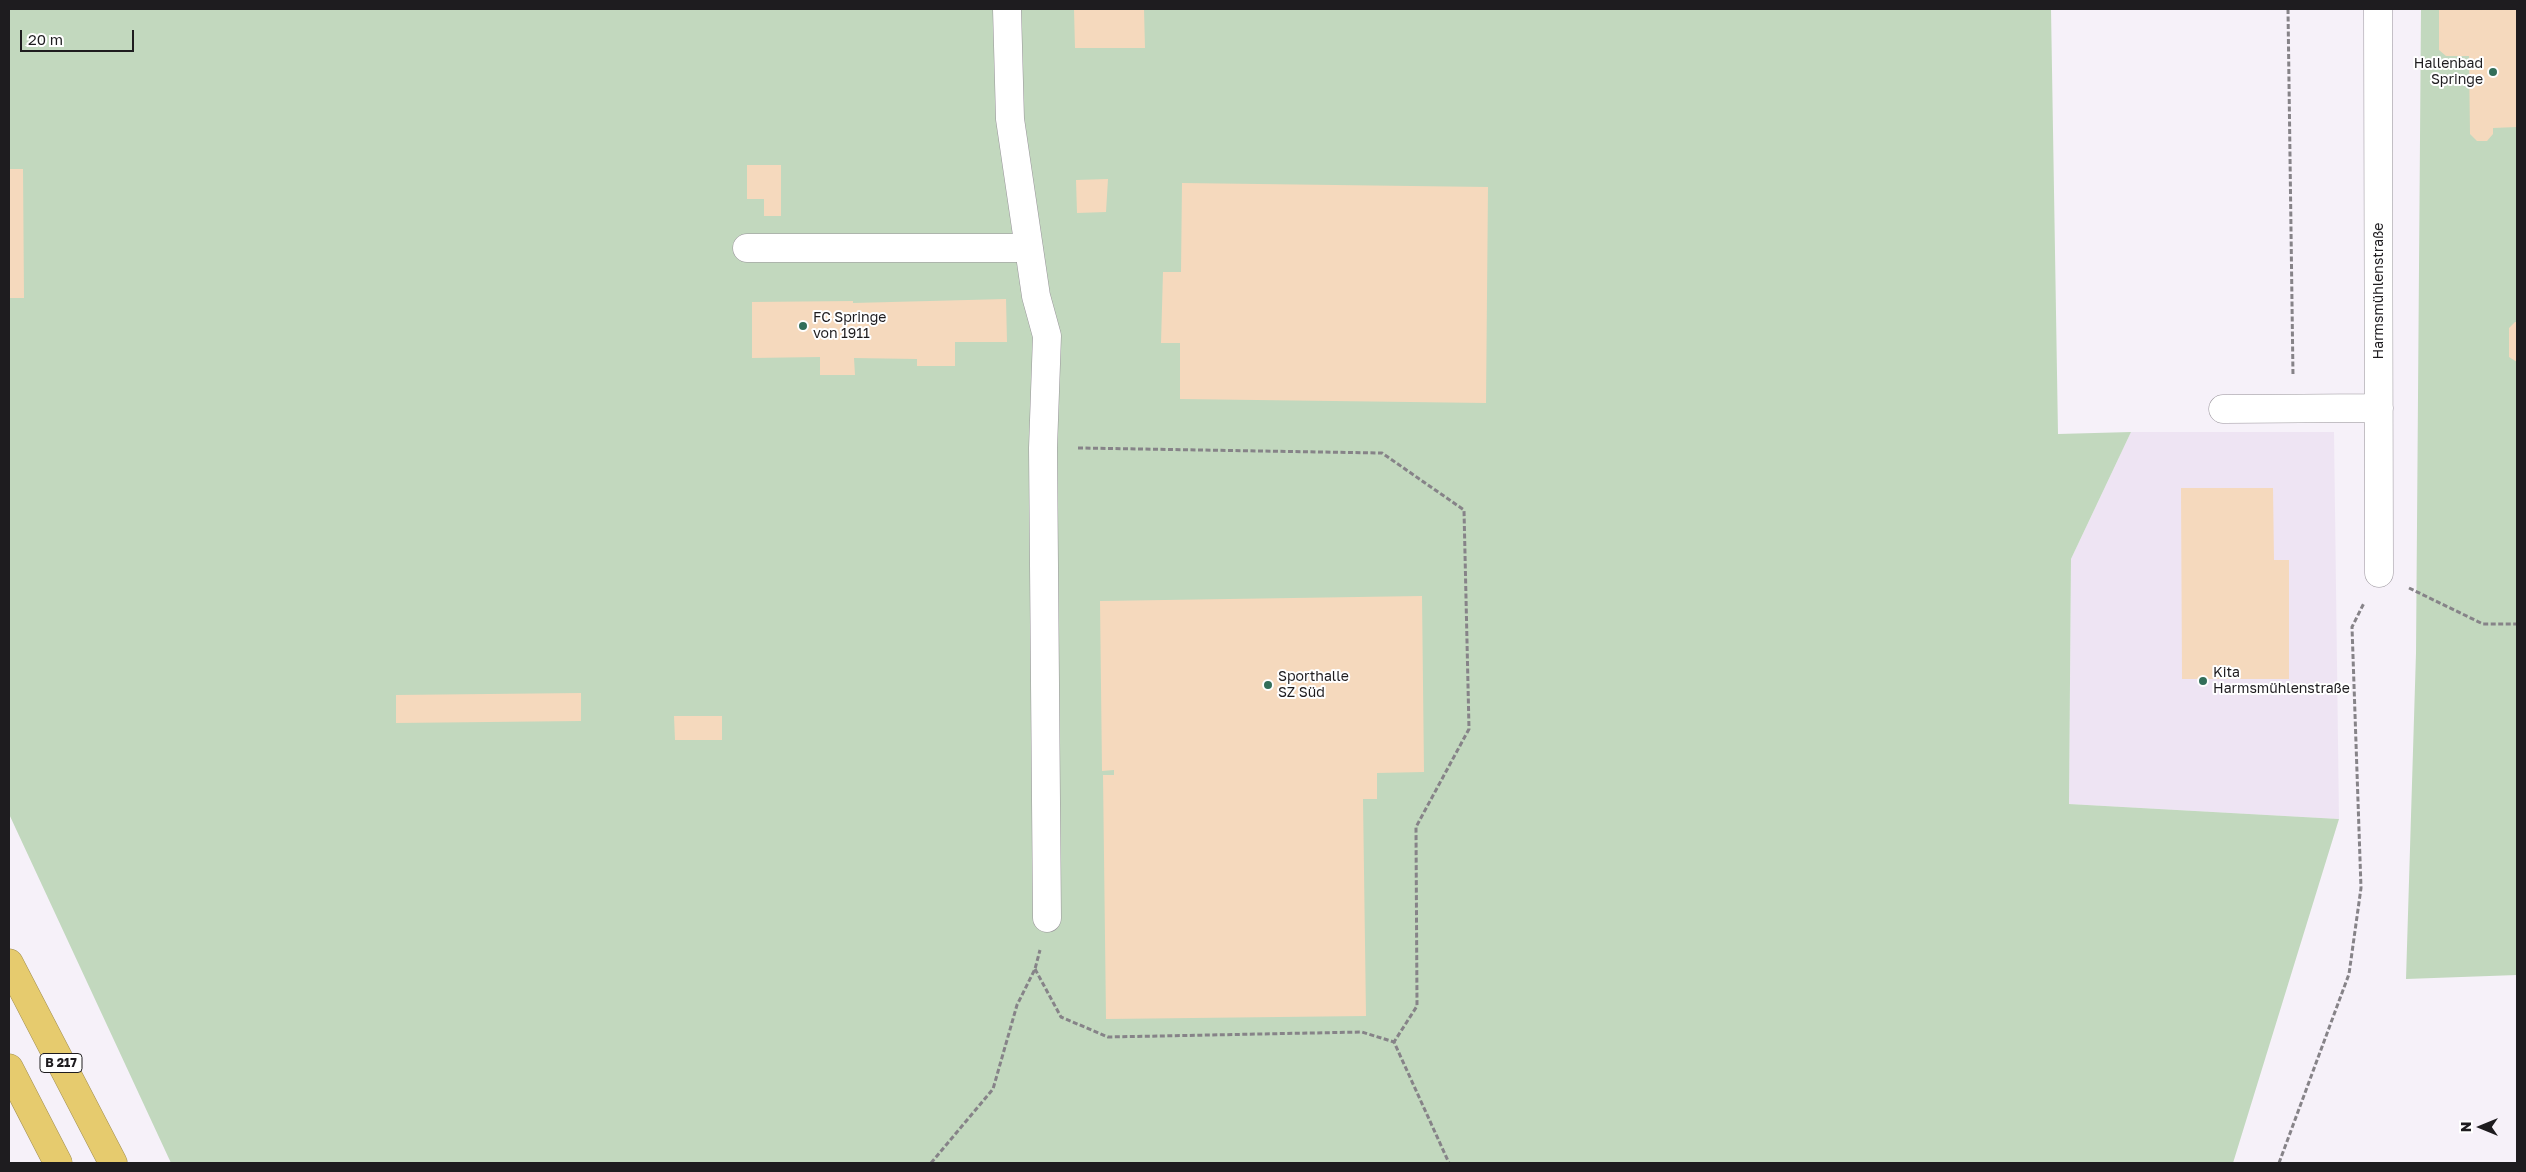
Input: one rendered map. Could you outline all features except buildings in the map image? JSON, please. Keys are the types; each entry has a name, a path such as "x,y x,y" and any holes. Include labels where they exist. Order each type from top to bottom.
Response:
{"highway":[{"name":"B 217","path":"9,963 113,1163"},
{"path":"9,1068 58,1163"}],"street":[{"path":"1007,9 1010,119 1036,296 1047,336 1043,448 1047,918"},
{"name":"Harmsmühlenstraße","path":"2378,9 2379,573"},
{"path":"747,248 1029,248"},
{"path":"2223,410 2379,408"}],"path":[{"path":"2288,9 2293,382"},
{"path":"1043,448 1382,453 1464,510 1469,729 1416,828 1417,1006 1394,1042"},
{"path":"2279,1163 2349,974 2361,888 2352,627 2379,573 2483,624 2517,624"},
{"path":"931,1163 993,1089 1017,1005 1036,968 1047,918"},
{"path":"1036,968 1061,1017 1108,1037 1362,1032 1394,1042 1449,1163"}],"shaded area":[{"name":"Kita Harmsmühlenstraße","path":"2131,432 2334,432 2339,819 2069,804 2071,559"}],"green space":[{"path":"9,9 2051,9 2058,434 2131,432 2071,559 2069,804 2339,819 2233,1163 171,1163 9,814"},
{"path":"2421,9 2517,9 2517,975 2406,979 2416,653"}],"place":[{"name":"Hallenbad Springe","path":"2493,72"},
{"name":"FC Springe von 1911","path":"803,326"},
{"name":"Kita Harmsmühlenstraße","path":"2203,681"},
{"name":"Sporthalle SZ Süd","path":"1268,685"}]}
